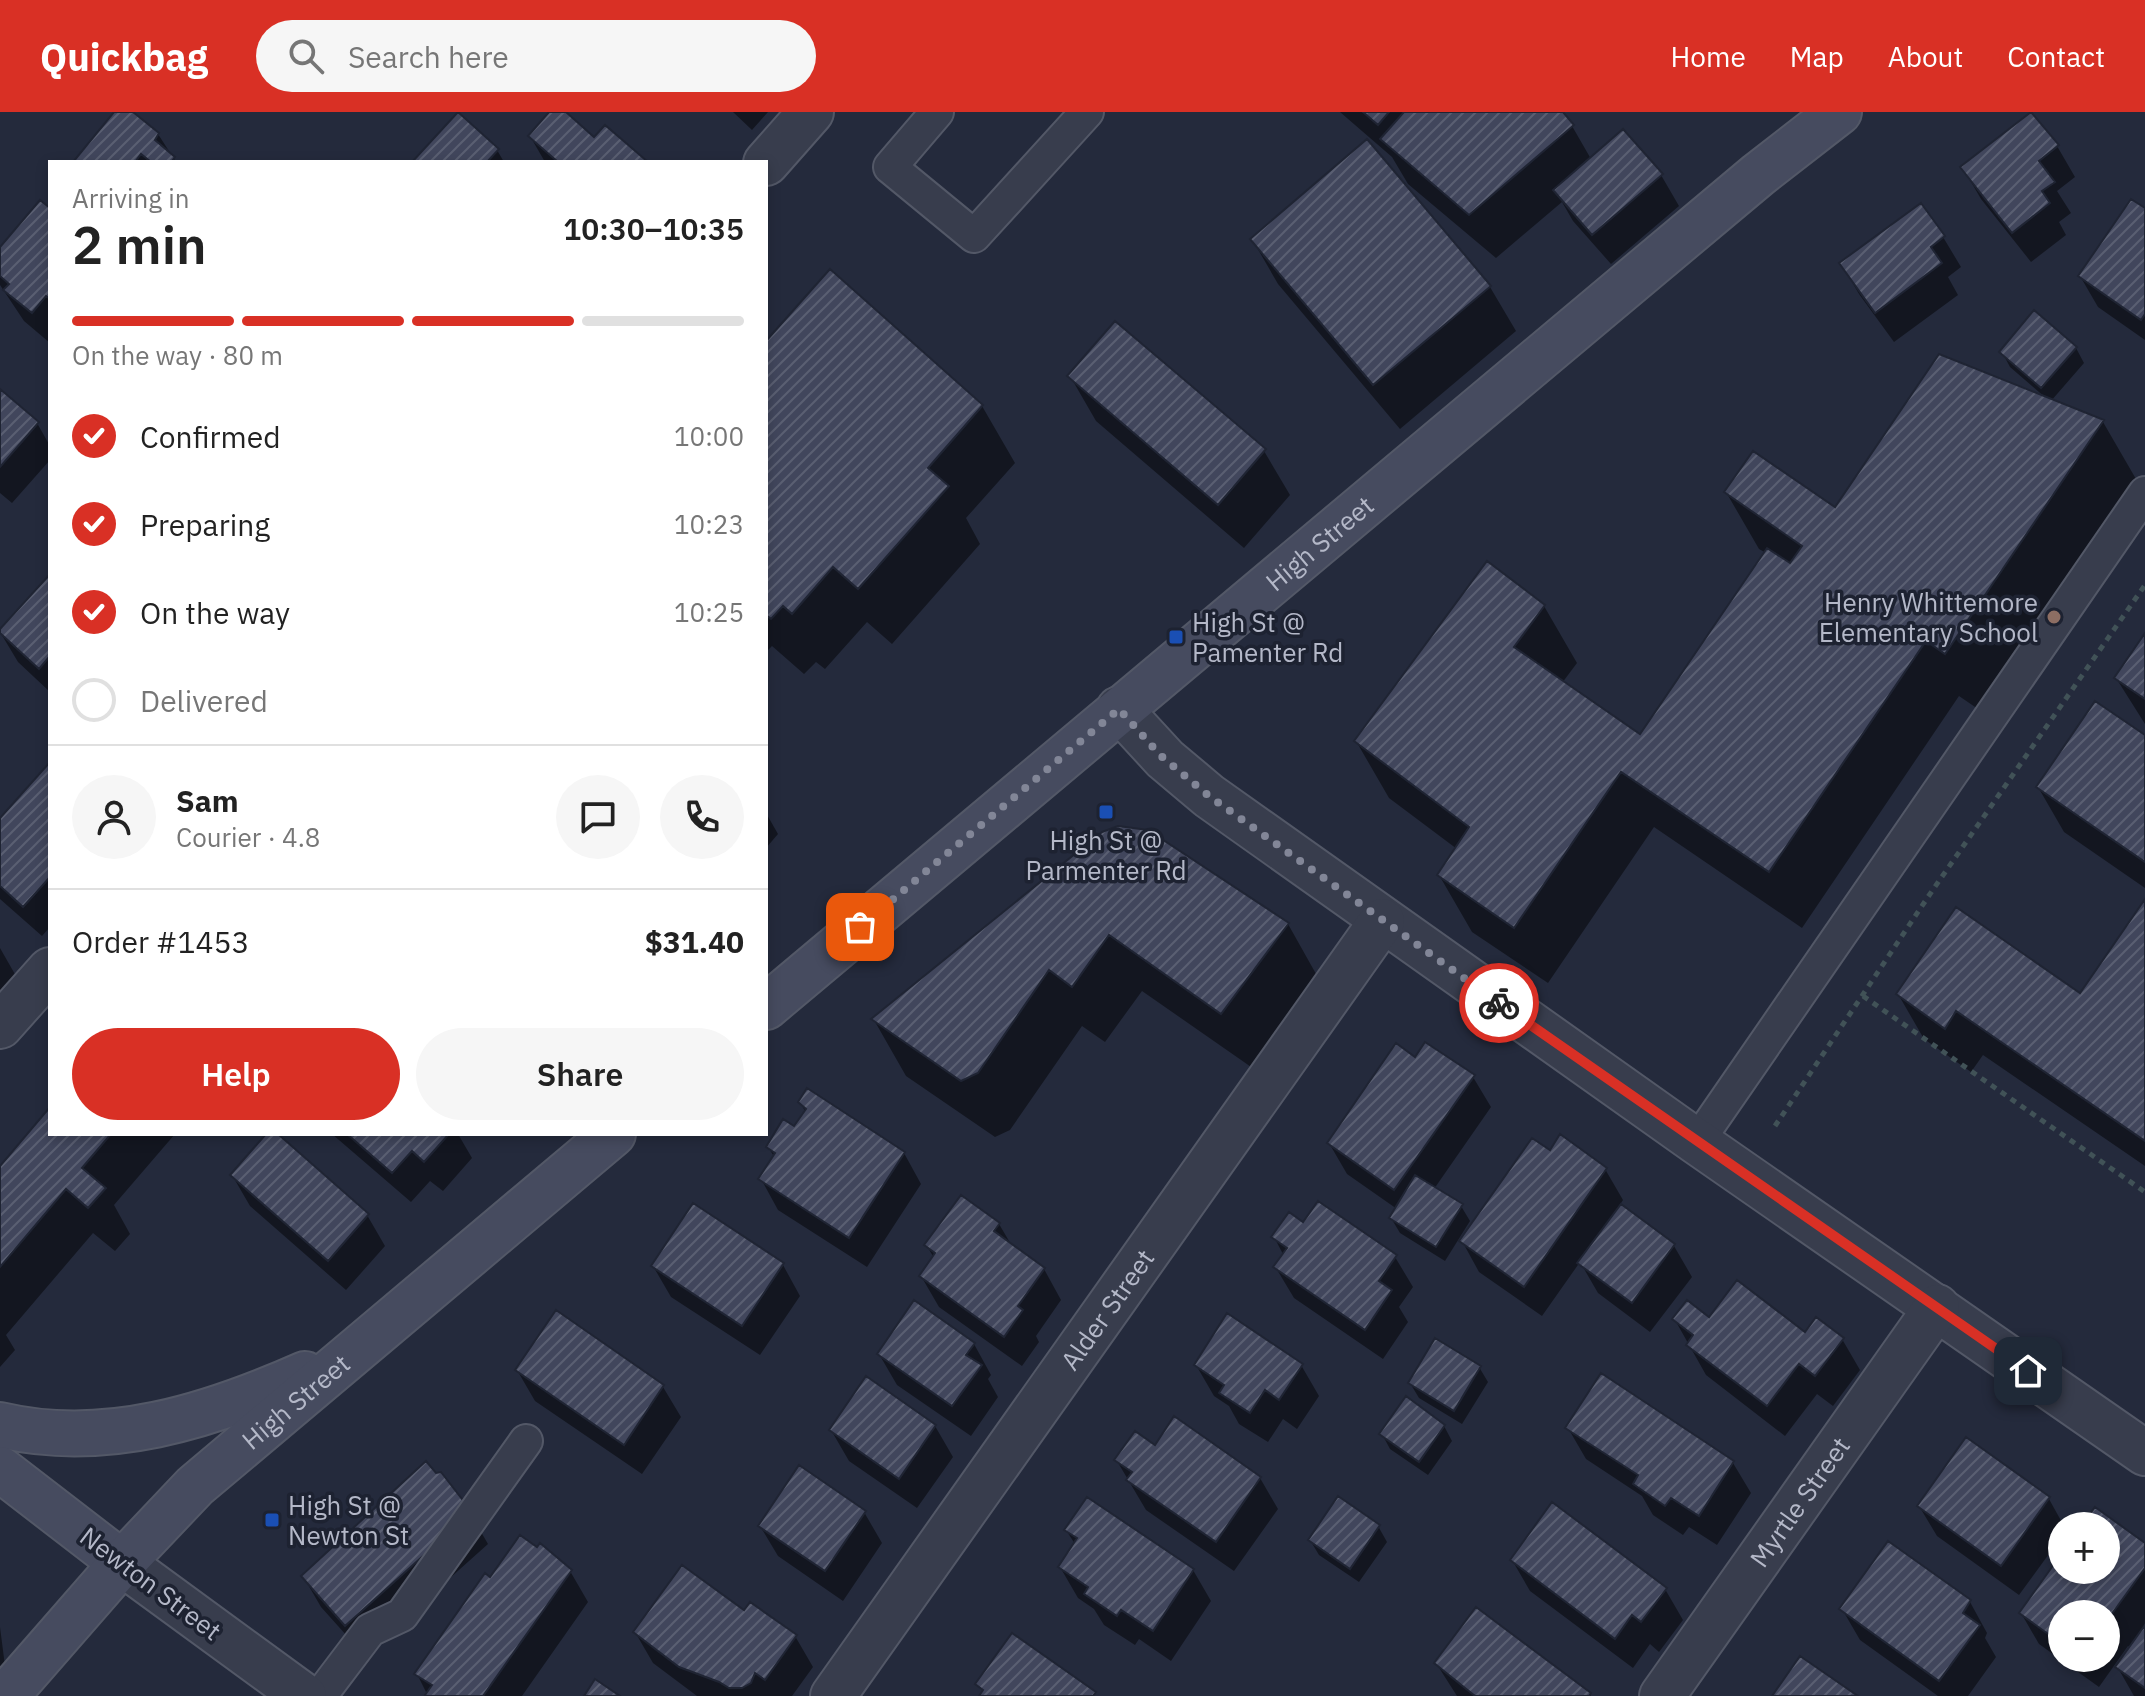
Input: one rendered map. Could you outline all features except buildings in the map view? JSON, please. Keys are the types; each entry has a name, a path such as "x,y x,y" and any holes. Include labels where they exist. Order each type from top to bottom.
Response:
{"main road":[{"name":"High Street","path":"768,1005 1829,115"},
{"name":"High Street","path":"6,1696 122,1563 195,1486 601,1138"},
{"path":"0,1425 85,1433 168,1424 256,1396 364,1343"},
{"name":"Newton Street","path":"0,1469 122,1563"}],"street":[{"path":"768,161 811,112"},
{"path":"1119,709 1182,775 1382,921 2145,1453"},
{"name":"Alder Street","path":"833,1696 1382,921"},
{"path":"0,1026 48,972"},
{"name":"Myrtle Street","path":"1662,1696 1937,1307"},
{"name":"Newton Street","path":"122,1563 304,1696"}],"lane":[{"path":"937,112 890,167 974,236 1087,112"},
{"path":"1697,1142 2145,493"},
{"path":"320,1696 370,1630 402,1615 526,1441"}],"path":[{"path":"1775,1126 2145,585"},
{"path":"1863,996 2145,1192"}],"way so far":[{"path":"860,927 1119,709 1160,755 1209,796 1499,1003"}],"place":[{"name":"Henry Whittemore Elementary School","path":"2054,617"},
{"name":"High St @ Pamenter Rd","path":"1176,637"},
{"name":"High St @ Parmenter Rd","path":"1106,812"},
{"name":"High St @ Newton St","path":"272,1520"}],"route":[{"path":"1499,1003 2028,1371"}]}
